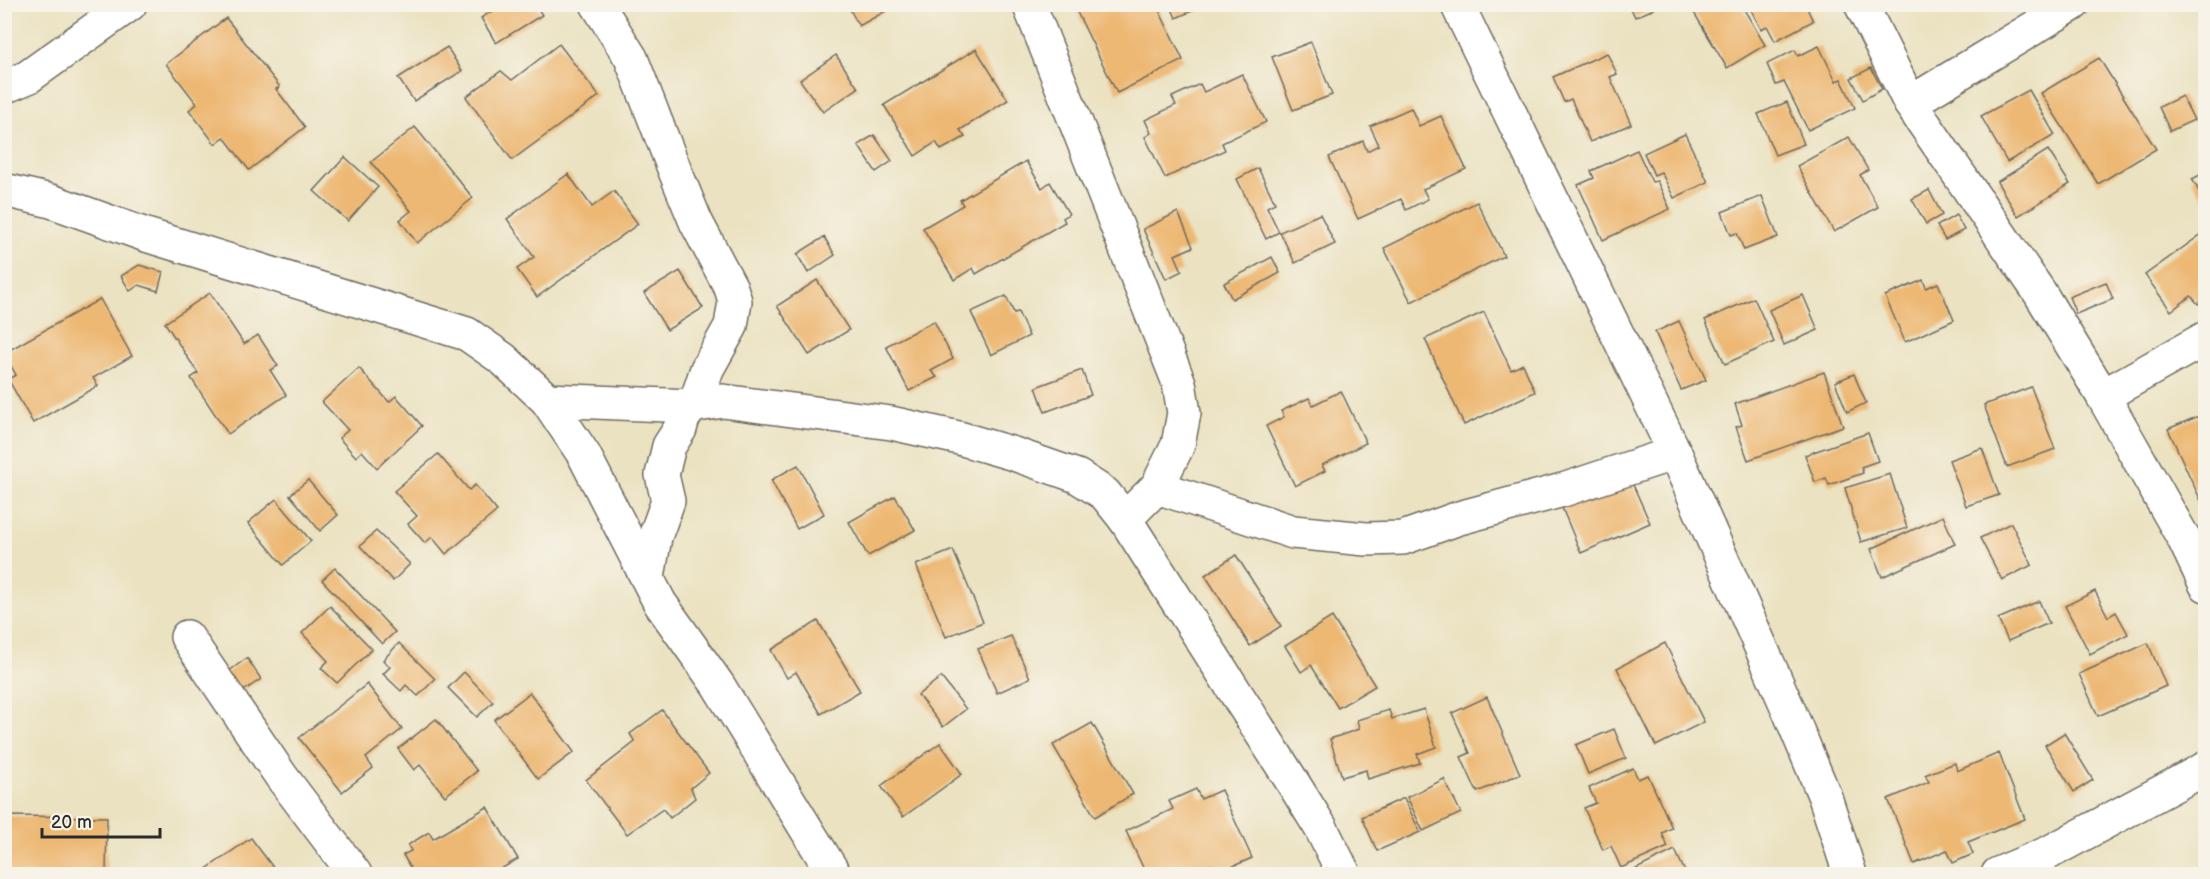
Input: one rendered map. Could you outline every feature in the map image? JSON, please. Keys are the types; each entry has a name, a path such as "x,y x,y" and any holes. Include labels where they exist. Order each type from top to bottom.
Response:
{"street":[{"path":"4,87 28,77 130,4"},
{"path":"597,4 631,58 688,203 731,288 735,301 731,326 707,369 697,399 683,418 680,429 669,446 662,474 668,501 655,537 648,577"},
{"path":"1029,4 1179,383 1184,413 1178,445 1157,487 1125,519"},
{"path":"1457,4 1675,453 1825,797 1850,874"},
{"path":"1862,4 1910,103 2040,292 2103,396 2184,539 2205,585"},
{"path":"1910,103 2073,4"},
{"path":"4,190 51,201 146,235 467,334 502,359 547,400 584,455 660,603 718,685 834,874"},
{"path":"2103,396 2205,338"},
{"path":"547,400 691,406 723,401 759,404 891,423 959,438 1077,476 1106,494 1125,519 1321,828 1344,874"},
{"path":"1157,487 1293,532 1366,539 1403,538 1459,518 1563,489 1675,453"},
{"path":"188,637 281,776 355,874"},
{"path":"1998,874 2048,853 2205,768"}],"building":[{"path":"503,4 535,4 542,15 496,43 481,18"},
{"path":"847,4 894,4 895,6 859,26"},
{"path":"1073,4 1156,4 1183,60 1117,93"},
{"path":"1170,4 1208,4 1176,18"},
{"path":"1629,4 1652,4 1654,9 1635,17"},
{"path":"1703,4 1741,4 1765,45 1727,68 1693,11"},
{"path":"1748,4 1805,4 1813,21 1775,41 1767,26 1761,29"},
{"path":"226,18 280,87 276,89 305,127 249,170 224,137 215,144 189,110 197,104 166,64"},
{"path":"1311,42 1332,95 1293,110 1272,57"},
{"path":"559,44 599,96 512,160 466,97 501,71 512,80"},
{"path":"1819,46 1836,81 1841,79 1855,108 1808,130 1784,82 1776,85 1767,64 1795,50 1798,56"},
{"path":"447,47 462,71 414,101 398,78"},
{"path":"976,49 1008,100 960,130 965,137 941,150 936,142 915,156 884,105"},
{"path":"1607,53 1617,74 1610,77 1631,124 1590,142 1571,99 1564,102 1553,77"},
{"path":"836,55 858,88 823,112 800,80"},
{"path":"2099,58 2156,149 2098,184 2041,93"},
{"path":"1871,68 1882,89 1863,100 1851,78"},
{"path":"1242,74 1266,122 1222,143 1225,150 1165,178 1145,137 1151,133 1145,120 1176,105 1172,97 1200,84 1204,92"},
{"path":"2029,90 2055,135 2007,162 1981,116"},
{"path":"2182,96 2194,120 2170,131 2159,107"},
{"path":"1787,102 1804,144 1775,155 1758,114"},
{"path":"1411,108 1419,126 1441,116 1466,169 1423,189 1428,199 1406,210 1401,199 1358,219 1329,157 1363,141 1367,151 1379,145 1370,126"},
{"path":"415,127 473,198 417,243 400,220 411,211 371,162"},
{"path":"1685,134 1708,182 1674,198 1661,172 1654,175 1644,153"},
{"path":"874,135 892,161 876,172 858,145"},
{"path":"1849,137 1868,170 1860,175 1878,207 1834,232 1797,166"},
{"path":"1637,150 1652,182 1657,181 1670,209 1603,240 1578,185 1594,178 1591,171"},
{"path":"2048,150 2070,184 2018,216 1997,182"},
{"path":"345,157 378,187 348,221 314,191"},
{"path":"1026,161 1042,188 1050,182 1069,214 1063,218 1065,222 976,274 973,268 954,280 923,228 963,205 960,200"},
{"path":"1258,168 1275,203 1267,207 1279,232 1266,239 1237,179"},
{"path":"2206,172 2206,203 2192,179"},
{"path":"568,174 592,207 614,191 638,224 537,297 517,269 534,257 507,219"},
{"path":"1929,190 1942,215 1926,224 1912,199"},
{"path":"1762,196 1778,237 1744,250 1737,233 1731,235 1722,212"},
{"path":"1477,202 1504,256 1411,302 1384,248"},
{"path":"1178,212 1193,247 1175,255 1182,271 1166,279 1143,229"},
{"path":"1320,214 1335,244 1295,263 1280,232"},
{"path":"1956,215 1964,230 1945,240 1937,226"},
{"path":"2206,231 2206,298 2198,304 2191,296 2171,311 2145,275"},
{"path":"824,237 835,255 808,273 797,254"},
{"path":"1272,257 1280,273 1232,299 1224,283"},
{"path":"139,265 163,272 158,291 139,285 130,291 121,276"},
{"path":"680,271 703,308 667,330 644,293"},
{"path":"817,280 849,330 809,355 777,306"},
{"path":"1923,280 1926,288 1938,283 1954,320 1905,342 1885,296"},
{"path":"2106,282 2113,299 2076,314 2069,297"},
{"path":"210,293 244,344 258,335 278,366 270,370 286,395 228,434 191,378 198,373 165,323"},
{"path":"1803,295 1818,330 1784,345 1769,310"},
{"path":"1006,296 1014,313 1018,312 1029,336 991,355 971,312"},
{"path":"1754,298 1774,342 1725,364 1705,320"},
{"path":"100,299 132,356 93,378 98,386 33,423 8,379 16,375 4,353"},
{"path":"1484,312 1511,370 1523,364 1535,392 1464,425 1425,339"},
{"path":"934,321 953,359 931,371 937,377 909,391 886,346"},
{"path":"1679,321 1706,380 1681,390 1655,332"},
{"path":"359,368 389,402 396,396 422,426 377,468 362,451 356,457 339,438 348,430 322,402"},
{"path":"1082,370 1091,395 1045,412 1036,387"},
{"path":"1824,372 1843,426 1748,460 1736,427 1742,425 1735,404"},
{"path":"1854,374 1866,403 1847,412 1835,382"},
{"path":"2031,387 2055,449 2007,467 1984,405"},
{"path":"1341,391 1366,443 1322,465 1325,471 1295,486 1266,426 1284,417 1281,411 1309,398 1313,405"},
{"path":"2206,413 2206,512 2168,429"},
{"path":"1868,433 1878,461 1861,467 1863,473 1829,485 1826,478 1815,482 1805,455"},
{"path":"1982,448 1999,495 1966,506 1949,460"},
{"path":"438,454 469,490 475,485 497,511 446,554 432,537 425,543 408,524 417,516 394,491"},
{"path":"798,465 824,514 797,529 771,480"},
{"path":"1890,474 1907,528 1861,542 1845,488"},
{"path":"1630,478 1650,523 1581,553 1562,508"},
{"path":"308,480 338,515 320,531 290,495"},
{"path":"895,496 915,530 868,556 849,522"},
{"path":"276,499 311,541 283,565 248,523"},
{"path":"1943,516 1955,544 1882,577 1871,549"},
{"path":"2011,523 2032,565 2002,580 1980,538"},
{"path":"376,531 410,564 393,581 360,546"},
{"path":"953,550 983,622 946,637 916,565"},
{"path":"1236,555 1281,626 1250,646 1205,575"},
{"path":"335,568 395,632 382,644 322,580"},
{"path":"2095,591 2108,617 2116,612 2128,634 2090,654 2065,606"},
{"path":"2039,601 2049,623 2008,641 1998,619"},
{"path":"330,606 372,649 337,683 321,668 328,661 302,633"},
{"path":"1332,617 1375,686 1338,708 1311,665 1301,672 1285,646"},
{"path":"818,621 860,691 821,714 796,672 787,678 771,650"},
{"path":"1011,636 1030,678 997,693 978,649"},
{"path":"399,643 435,679 418,696 406,685 401,691 383,674 390,667 383,660"},
{"path":"1665,643 1704,722 1656,746 1617,668"},
{"path":"2148,643 2166,686 2098,716 2079,674"},
{"path":"247,658 261,679 239,694 225,674"},
{"path":"464,672 493,702 477,717 448,688"},
{"path":"941,677 966,709 943,727 918,695"},
{"path":"367,684 402,729 366,758 373,768 342,792 299,738"},
{"path":"530,693 574,752 538,779 494,720"},
{"path":"1487,697 1520,774 1477,792 1461,757 1470,753 1452,713"},
{"path":"1424,709 1436,747 1417,754 1420,763 1368,779 1366,770 1342,777 1330,739 1359,729 1357,720 1389,710 1392,719"},
{"path":"662,710 709,773 691,788 695,798 670,818 663,809 627,834 586,780 635,742 630,734"},
{"path":"436,719 477,771 445,796 420,765 414,770 398,749"},
{"path":"1092,723 1133,794 1095,817 1053,745"},
{"path":"1614,729 1626,758 1588,774 1576,745"},
{"path":"2064,733 2093,780 2074,792 2045,745"},
{"path":"940,743 962,774 903,817 881,786"},
{"path":"1999,753 2025,819 1968,842 1973,854 1953,863 1947,850 1914,864 1888,799 1929,782 1925,775 1955,763 1957,771"},
{"path":"1633,768 1638,779 1648,775 1672,828 1662,833 1668,847 1621,868 1611,846 1603,850 1584,808 1596,803 1589,788"},
{"path":"1444,779 1461,813 1423,831 1407,797"},
{"path":"1196,789 1201,799 1221,790 1252,858 1215,874 1211,865 1190,874 1146,874 1126,831 1173,809 1169,801"},
{"path":"1404,798 1420,832 1377,851 1362,817"},
{"path":"487,807 518,859 492,874 414,874 403,855 411,851 408,845 429,832 433,839"},
{"path":"4,816 107,817 106,874 4,874"},
{"path":"251,838 278,874 208,874 205,870"},
{"path":"1675,850 1686,874 1639,874 1636,869"}]}
